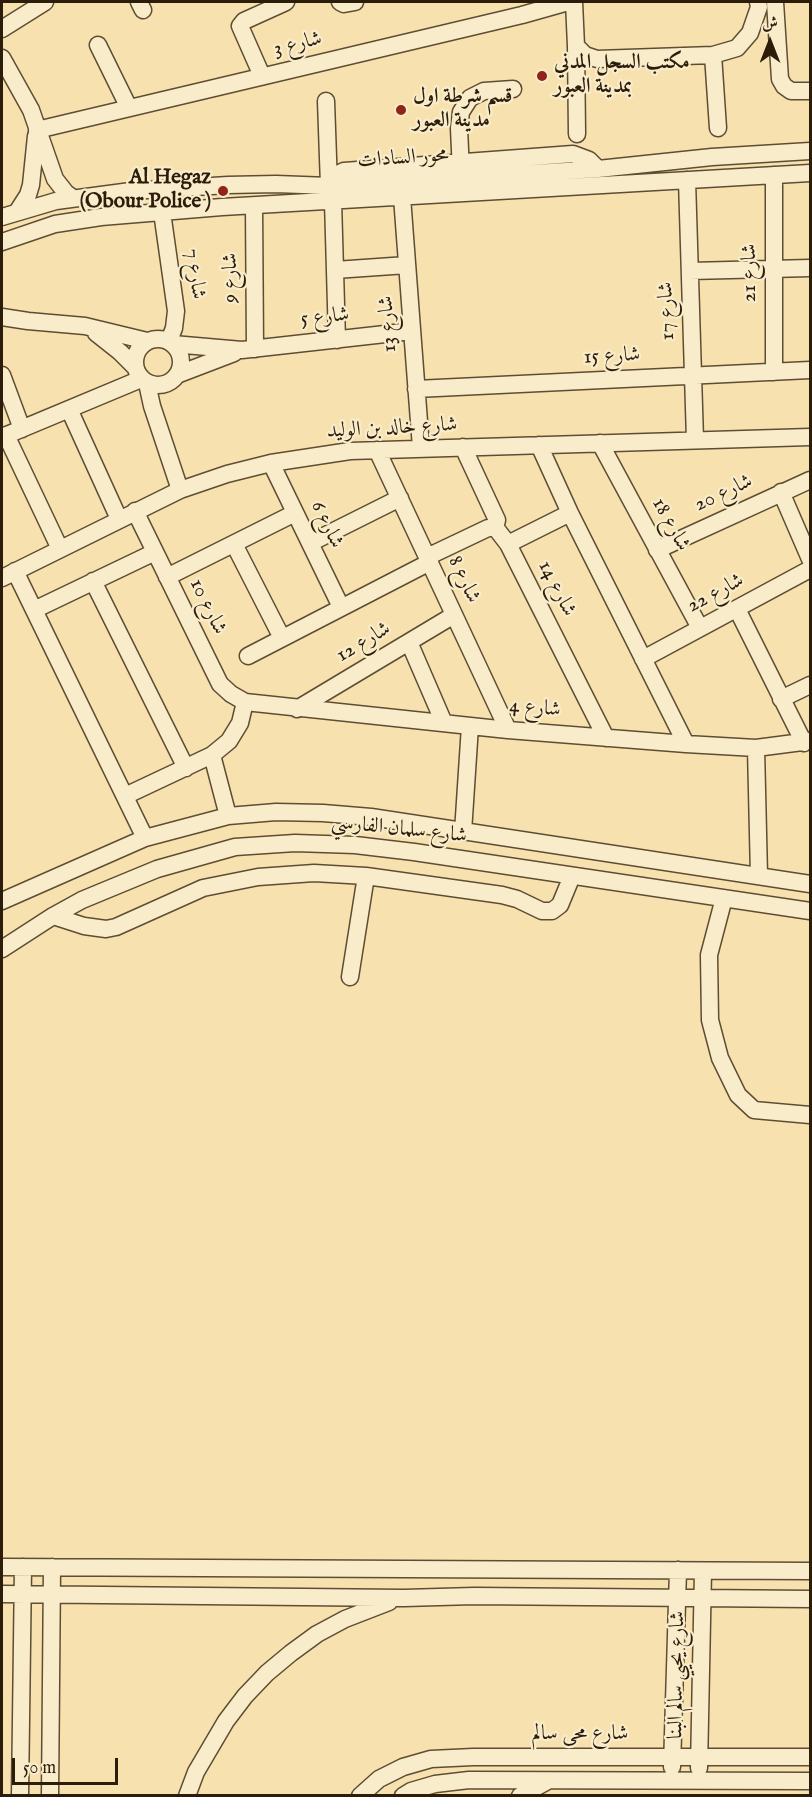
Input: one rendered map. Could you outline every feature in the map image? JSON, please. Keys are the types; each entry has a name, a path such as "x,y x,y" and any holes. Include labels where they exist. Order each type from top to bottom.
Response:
{"street":[{"path":"2,29 45,2"},
{"path":"262,76 240,26 244,21 283,2"},
{"path":"340,2 345,4 355,2"},
{"name":"شارع 3","path":"37,130 262,76 529,7 568,2"},
{"path":"573,2 577,134"},
{"path":"576,46 585,55 597,59 713,55 736,48 750,33 759,7 758,2"},
{"path":"775,2 780,79 791,91 810,91"},
{"path":"98,45 129,108"},
{"path":"713,55 718,128"},
{"path":"2,58 31,110 55,179 66,193 74,198"},
{"path":"460,170 461,112 470,98 484,91 513,89"},
{"path":"326,101 335,270 336,340"},
{"path":"9,214 28,195 37,130"},
{"name":"محور السادات","path":"2,242 56,224 101,217 277,204 460,170 598,169 712,157 810,151"},
{"path":"712,157 713,179"},
{"name":"محور السادات","path":"9,214 42,204 74,198 131,191 228,185 276,184 331,194 402,197 810,172"},
{"name":"شارع 21","path":"774,175 774,372"},
{"name":"شارع 17","path":"687,180 695,440"},
{"path":"276,184 271,194 277,204"},
{"path":"222,207 228,205 233,195 228,185"},
{"name":"شارع 13","path":"402,197 421,448"},
{"name":"شارع 9","path":"248,350 254,206"},
{"name":"شارع 7","path":"162,212 176,311 171,342"},
{"path":"335,270 407,265"},
{"path":"690,271 810,268"},
{"path":"2,317 85,326 147,341 162,339 171,342 177,348 182,361 179,374 172,381 163,385 141,376 103,338 85,326"},
{"path":"2,326 28,321"},
{"name":"شارع 5","path":"171,342 248,350 412,331"},
{"path":"147,341 137,352 141,376 180,490"},
{"name":"شارع 5","path":"179,374 248,350"},
{"name":"شارع 15","path":"416,389 810,370"},
{"path":"2,375 10,434 60,549"},
{"path":"10,434 141,376"},
{"path":"69,409 119,519"},
{"name":"شارع خالد بن الوليد","path":"8,574 180,490 227,474 271,463 321,455 377,450 810,437"},
{"name":"شارع 18","path":"600,443 700,628"},
{"path":"539,445 570,513 686,744"},
{"path":"248,656 428,559 488,528 495,528 497,520 463,447"},
{"name":"شارع 8","path":"377,450 508,730"},
{"name":"شارع 6","path":"271,463 341,607"},
{"name":"شارع 20","path":"657,550 810,480"},
{"path":"781,492 810,559"},
{"path":"310,543 400,498"},
{"name":"شارع 10","path":"135,511 220,684 231,694 250,703"},
{"path":"167,577 296,513"},
{"path":"508,544 570,513"},
{"name":"شارع 14","path":"495,528 508,544 606,738"},
{"path":"234,544 282,638"},
{"path":"34,610 155,552"},
{"name":"شارع 22","path":"643,659 810,570"},
{"path":"8,574 34,610 145,838"},
{"path":"93,581 186,768"},
{"path":"736,609 781,699 807,742"},
{"name":"شارع 12","path":"297,709 454,615"},
{"path":"409,642 444,723"},
{"path":"781,699 810,685"},
{"path":"125,796 212,755 229,741 250,703"},
{"name":"شارع 4","path":"250,703 508,730 686,744 756,748 807,742"},
{"path":"463,832 470,726"},
{"path":"756,748 759,876"},
{"path":"212,755 228,816"},
{"name":"شارع سلمان الفارسي","path":"2,901 145,838 228,816 276,812 371,817 810,884"},
{"name":"شارع سلمان الفارسي","path":"2,949 82,900 158,869 235,847 295,843 355,845 810,911"},
{"path":"53,916 84,926 106,929 116,927 203,888 258,877 314,873 366,876 502,895 517,899 542,911 552,911 560,905 572,876"},
{"path":"350,977 366,876"},
{"path":"724,898 709,955 710,1020 720,1058 738,1095 754,1110 810,1116"},
{"path":"2,1567 810,1571"},
{"path":"20,1796 23,1567"},
{"path":"50,1796 52,1567"},
{"name":"شارع يحيي سالم البنا","path":"672,1780 678,1570"},
{"name":"شارع يحيي سالم البنا","path":"699,1781 703,1571"},
{"path":"2,1594 810,1599"},
{"path":"187,1796 196,1772 226,1721 267,1673 317,1634 364,1611 404,1598"},
{"name":"شارع محى سالم","path":"360,1796 379,1779 431,1759 810,1757"},
{"path":"403,1796 411,1791 435,1784 458,1781 810,1781"},
{"path":"520,1796 547,1782"}],"place":[{"name":"مكتب السجل المدني بمدينة العبور","path":"542,76"},
{"name":"قسم شرطة اول مدينة العبور","path":"401,110"},
{"name":"Al Hegaz (Obour Police )","path":"223,191"}]}
